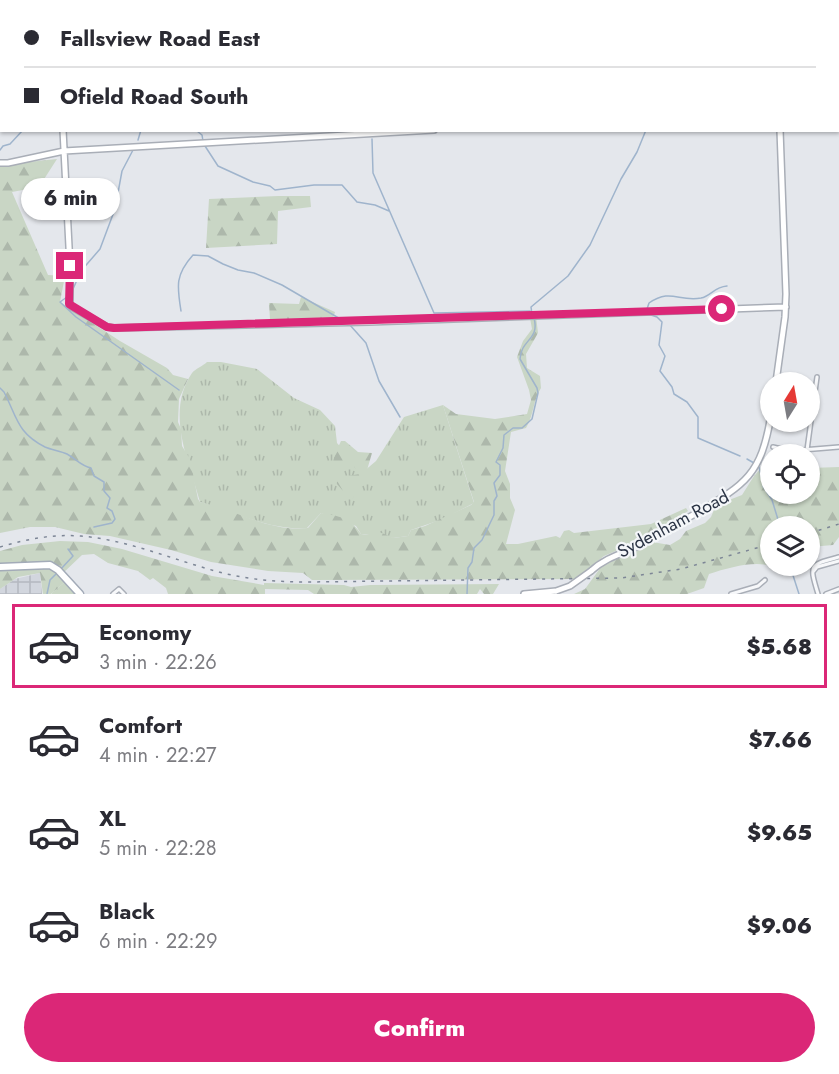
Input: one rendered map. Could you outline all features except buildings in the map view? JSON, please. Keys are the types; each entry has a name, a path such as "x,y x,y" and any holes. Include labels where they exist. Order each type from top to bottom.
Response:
{"main road":[{"path":"0,567 46,565 60,571 80,594"}],"street":[{"path":"63,132 70,266 69,304 107,327 786,307"},
{"path":"0,163 64,151 399,132"},
{"path":"777,372 786,307 780,132"},
{"path":"781,149 785,132"},
{"name":"Sydenham Road","path":"524,594 556,591 570,586 606,559 636,547 741,486 763,452 767,432"},
{"path":"820,449 839,447"},
{"path":"818,594 812,574 817,567 839,559"},
{"path":"731,594 741,593 761,585 765,580"},
{"path":"114,594 119,589 124,594"},
{"path":"826,594 839,589"}],"shaded area":[{"path":"40,573 42,594 0,594 0,589 15,579"}],"green space":[{"path":"57,159 39,187 12,192 48,275 65,276 60,302 167,368 173,375 188,379 179,399 178,422 181,429 182,446 190,459 200,502 280,527 308,528 321,513 327,514 349,521 361,534 382,533 393,538 408,536 411,530 471,505 474,502 443,405 456,414 495,419 527,414 531,400 517,357 523,341 532,329 530,318 536,316 538,333 526,354 527,368 540,376 541,388 526,428 511,432 505,471 510,484 510,498 515,510 506,544 518,544 556,536 560,538 564,531 569,530 574,533 651,524 686,508 688,511 639,541 604,556 575,579 312,580 303,573 268,571 211,562 110,536 84,534 55,527 30,527 0,533 0,165"},
{"path":"310,196 311,207 278,211 277,244 206,248 209,199"},
{"path":"301,297 335,312 333,319 270,320 269,303 299,304"},
{"path":"207,362 221,362 257,369 294,398 320,410 335,426 337,443 363,472 376,461 404,417 443,405 474,503 443,519 411,530 408,536 393,538 361,534 356,526 321,513 307,528 281,527 200,502 182,437 180,404 184,388 192,373"},
{"path":"341,441 345,441 358,452 372,453 363,484 351,500 337,484 335,478 360,474 352,464 334,469 336,451"},
{"path":"839,467 839,537 833,545 820,546 820,516 760,516 760,564 745,565 709,574 704,588 687,594 574,594 585,589 601,567 652,542 670,545 680,539 686,531 705,523 711,517 716,505 742,495 760,469 760,504 820,504 820,468"},
{"path":"60,541 88,542 122,549 212,576 264,585 264,583 351,587 499,584 493,594 484,594 480,589 477,594 314,594 308,590 265,589 265,594 168,594 166,588 153,578 150,580 138,571 108,563 94,554 82,555 61,575 66,581 51,594 43,594 40,573 18,577 0,589 0,551 22,545"},
{"path":"66,581 78,594 52,594 52,593"}],"waterway":[{"path":"0,150 3,146 10,144 21,132"},
{"path":"138,140 140,132"},
{"path":"198,132 202,135 203,141"},
{"path":"532,314 531,307 568,276 590,245 645,132"},
{"path":"372,139 373,173 434,313 530,311"},
{"path":"205,146 218,166 275,190 314,185 342,185 357,202 375,205 389,211"},
{"path":"73,289 81,271 100,249 115,209 122,171 133,150"},
{"path":"181,311 180,275 193,255 208,256 238,270 254,273 282,285 342,320"},
{"path":"647,309 649,303 663,296 701,298 727,286"},
{"path":"67,297 60,302 76,317 179,390"},
{"path":"648,314 657,317 662,322 659,345 665,356 660,371 672,387 674,394 687,402 698,417 698,438 740,456"},
{"path":"467,594 468,568 472,562 474,548 482,540 494,515 494,501 497,496 494,483 500,475 500,465 496,462 503,448 504,435 513,428 522,428 532,419 538,393 520,359 523,347 534,331 534,318"},
{"path":"349,324 366,343 379,381 400,417"},
{"path":"0,388 19,424 29,436 45,447 67,454 91,468 94,476 104,482 104,491 110,498 107,508 112,511 115,519 112,523 94,527"},
{"path":"747,459 754,463"},
{"path":"759,467 760,471"},
{"path":"773,504 777,516"},
{"path":"60,570 73,556 68,549"},
{"path":"47,594 50,580 56,574"},
{"path":"793,576 799,594"}],"railway":[{"path":"820,530 839,524"},
{"path":"0,547 60,536 99,538 230,575 287,582 621,578 681,569 760,547"}],"route":[{"path":"70,266 69,304 107,327 114,328 369,322 722,309"}]}
